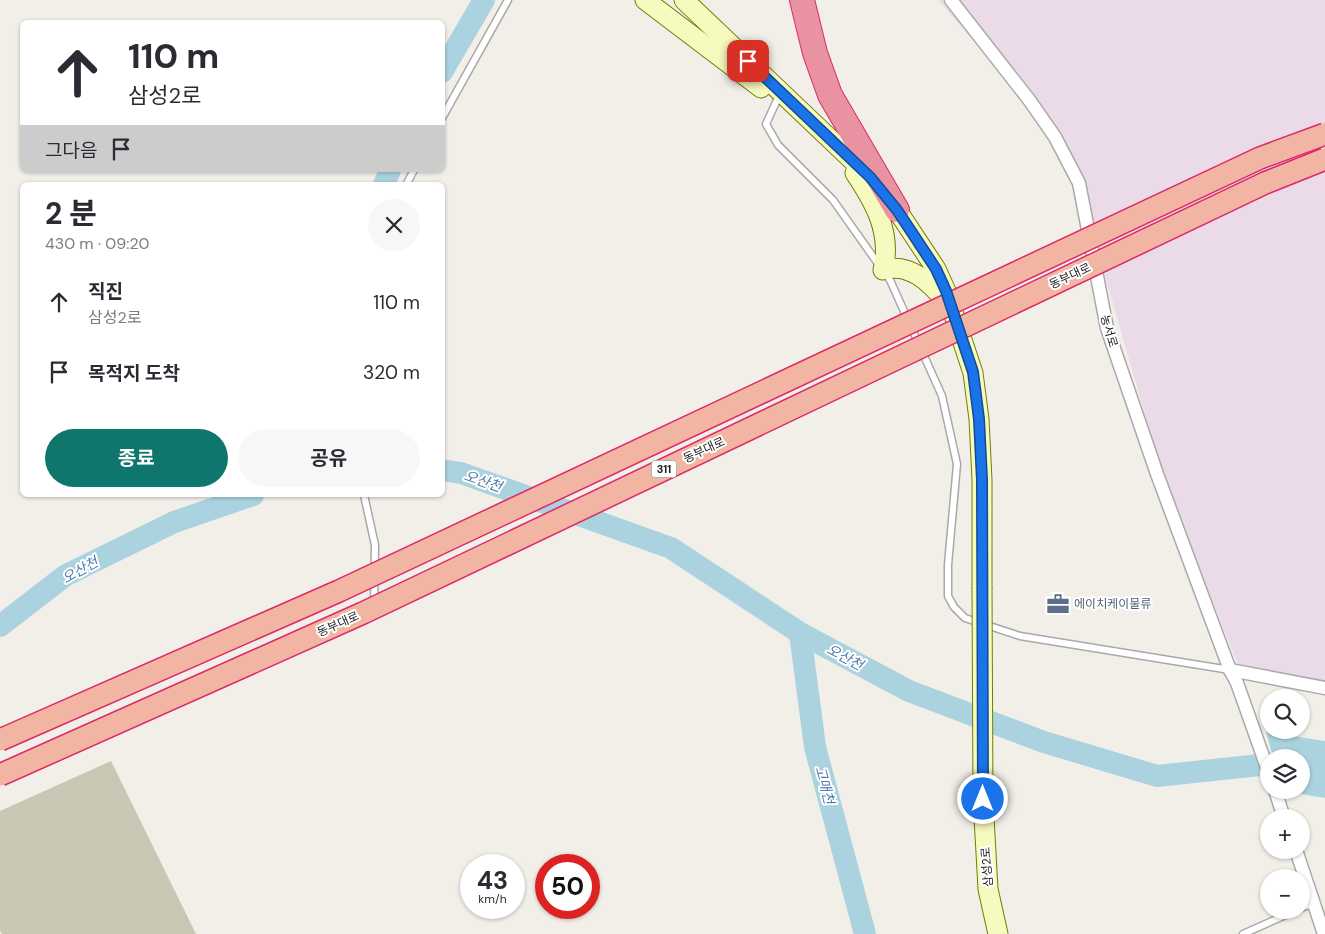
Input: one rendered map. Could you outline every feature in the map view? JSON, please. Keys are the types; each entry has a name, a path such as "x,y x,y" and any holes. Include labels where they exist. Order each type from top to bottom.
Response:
{"highway":[{"path":"802,0 815,53 830,96 897,210"},
{"name":"동부대로","path":"0,740 348,586 1260,158 1325,134"},
{"name":"동부대로","path":"0,775 363,613 1265,183 1325,159"}],"main road":[{"path":"645,0 835,144 861,183 883,226 886,242 886,258 883,270 904,268 918,275 935,288 952,309"},
{"path":"684,0 870,177 897,210 936,269 952,309"},
{"name":"삼성2로","path":"952,309 973,372 979,419 982,480 983,799 988,889 998,934"}],"street":[{"name":"농서로","path":"951,0 1030,101 1055,137 1079,183 1107,328 1157,474 1260,749"},
{"path":"1230,670 1325,688"},
{"path":"1299,859 1314,903 1322,918 1324,934"}],"lane":[{"path":"445,113 508,0"},
{"path":"777,100 766,124 778,145 833,200 890,280 942,396 957,464 948,566 948,596 954,607 965,618 1020,636 1230,670"},
{"path":"364,497 374,546 374,614"},
{"path":"1310,905 1314,903"},
{"path":"1244,934 1277,919"}],"shaded area":[{"path":"938,0 1325,0 1325,684 1238,665 1161,471 1081,192 1033,110"},
{"path":"111,761 196,934 2,934 0,931 0,811"}],"water":[{"path":"1268,739 1310,739 1325,741 1325,798 1310,796 1310,749 1271,749"}],"waterway":[{"path":"445,67 484,0"},
{"path":"385,182 389,172"},
{"name":"오산천","path":"445,470 461,473 671,548 800,633 909,691 1044,742 1157,776 1260,765"},
{"name":"오산천","path":"0,626 66,575 174,522 247,497"},
{"name":"고매천","path":"800,633 815,747 865,934"}],"place":[{"name":"에이치케이물류","path":"1058,604"}],"route":[{"path":"748,61 870,177 897,210 936,269 946,291 973,372 979,419 982,480 983,799"}]}
